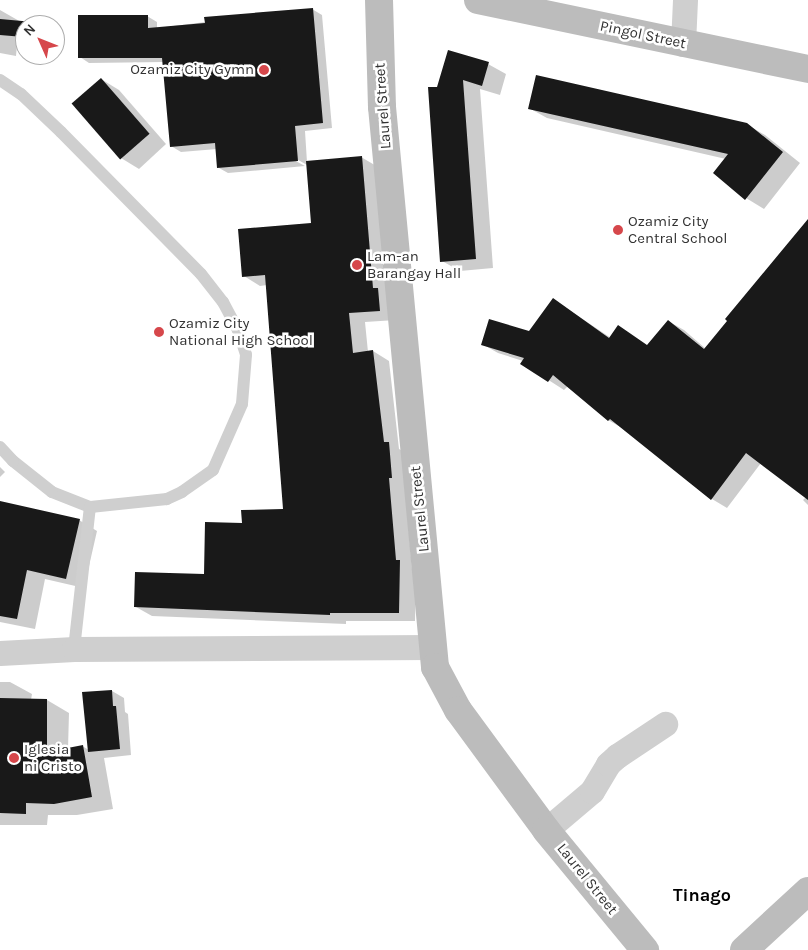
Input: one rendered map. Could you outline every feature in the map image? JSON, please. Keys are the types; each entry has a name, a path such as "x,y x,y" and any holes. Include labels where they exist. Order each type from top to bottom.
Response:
{"street":[{"name":"Laurel Street","path":"379,0 382,107 435,667 458,710 546,830 645,950"},
{"name":"Pingol Street","path":"478,0 520,4 683,44 808,69"},
{"path":"683,44 685,0"},
{"path":"0,652 74,649 433,647"},
{"path":"546,830 592,791 608,764 638,740 665,724"},
{"path":"744,950 808,891"}],"lane":[{"path":"0,80 21,94 61,132 201,274 223,302 238,330 246,355 242,404 213,470 182,492 167,499 90,507 52,492 13,461 0,447"},
{"path":"74,649 90,507"}],"building":[{"name":"Ozamiz City Gymn","path":"313,8 323,123 295,126 298,161 217,168 215,143 170,147 162,58 78,58 78,15 148,15 148,28 205,23 204,17"},
{"path":"0,19 15,20 15,36 0,35"},
{"path":"448,50 489,62 482,86 463,80 476,259 440,262 428,87 437,87"},
{"path":"536,75 747,123 783,152 745,200 713,173 728,154 528,109"},
{"path":"101,78 150,134 120,159 72,104"},
{"path":"362,156 373,288 378,288 380,311 349,313 353,353 373,350 384,442 389,442 392,478 389,478 396,560 400,560 399,613 330,613 330,615 134,607 135,572 204,574 205,522 242,523 241,510 283,509 265,275 242,277 238,229 311,223 306,161"},
{"path":"808,219 808,500 746,453 711,500 610,419 608,421 553,375 548,382 520,364 524,358 481,345 489,319 529,331 553,298 609,338 618,325 647,345 668,320 704,349 727,321 725,319"},
{"path":"0,501 80,519 66,579 27,570 17,619 0,616"},
{"path":"112,690 113,706 116,706 120,749 88,752 82,692"},
{"path":"0,698 47,699 47,752 83,745 92,797 54,804 26,803 26,814 0,813"}],"place":[{"name":"Ozamiz City Gymn","path":"264,70"},
{"name":"Ozamiz City Central School","path":"618,230"},
{"name":"Lam-an Barangay Hall","path":"357,265"},
{"name":"Ozamiz City National High School","path":"159,332"},
{"name":"Iglesia ni Cristo","path":"14,758"}],"district":[{"name":"Tinago","path":"702,895"}]}
